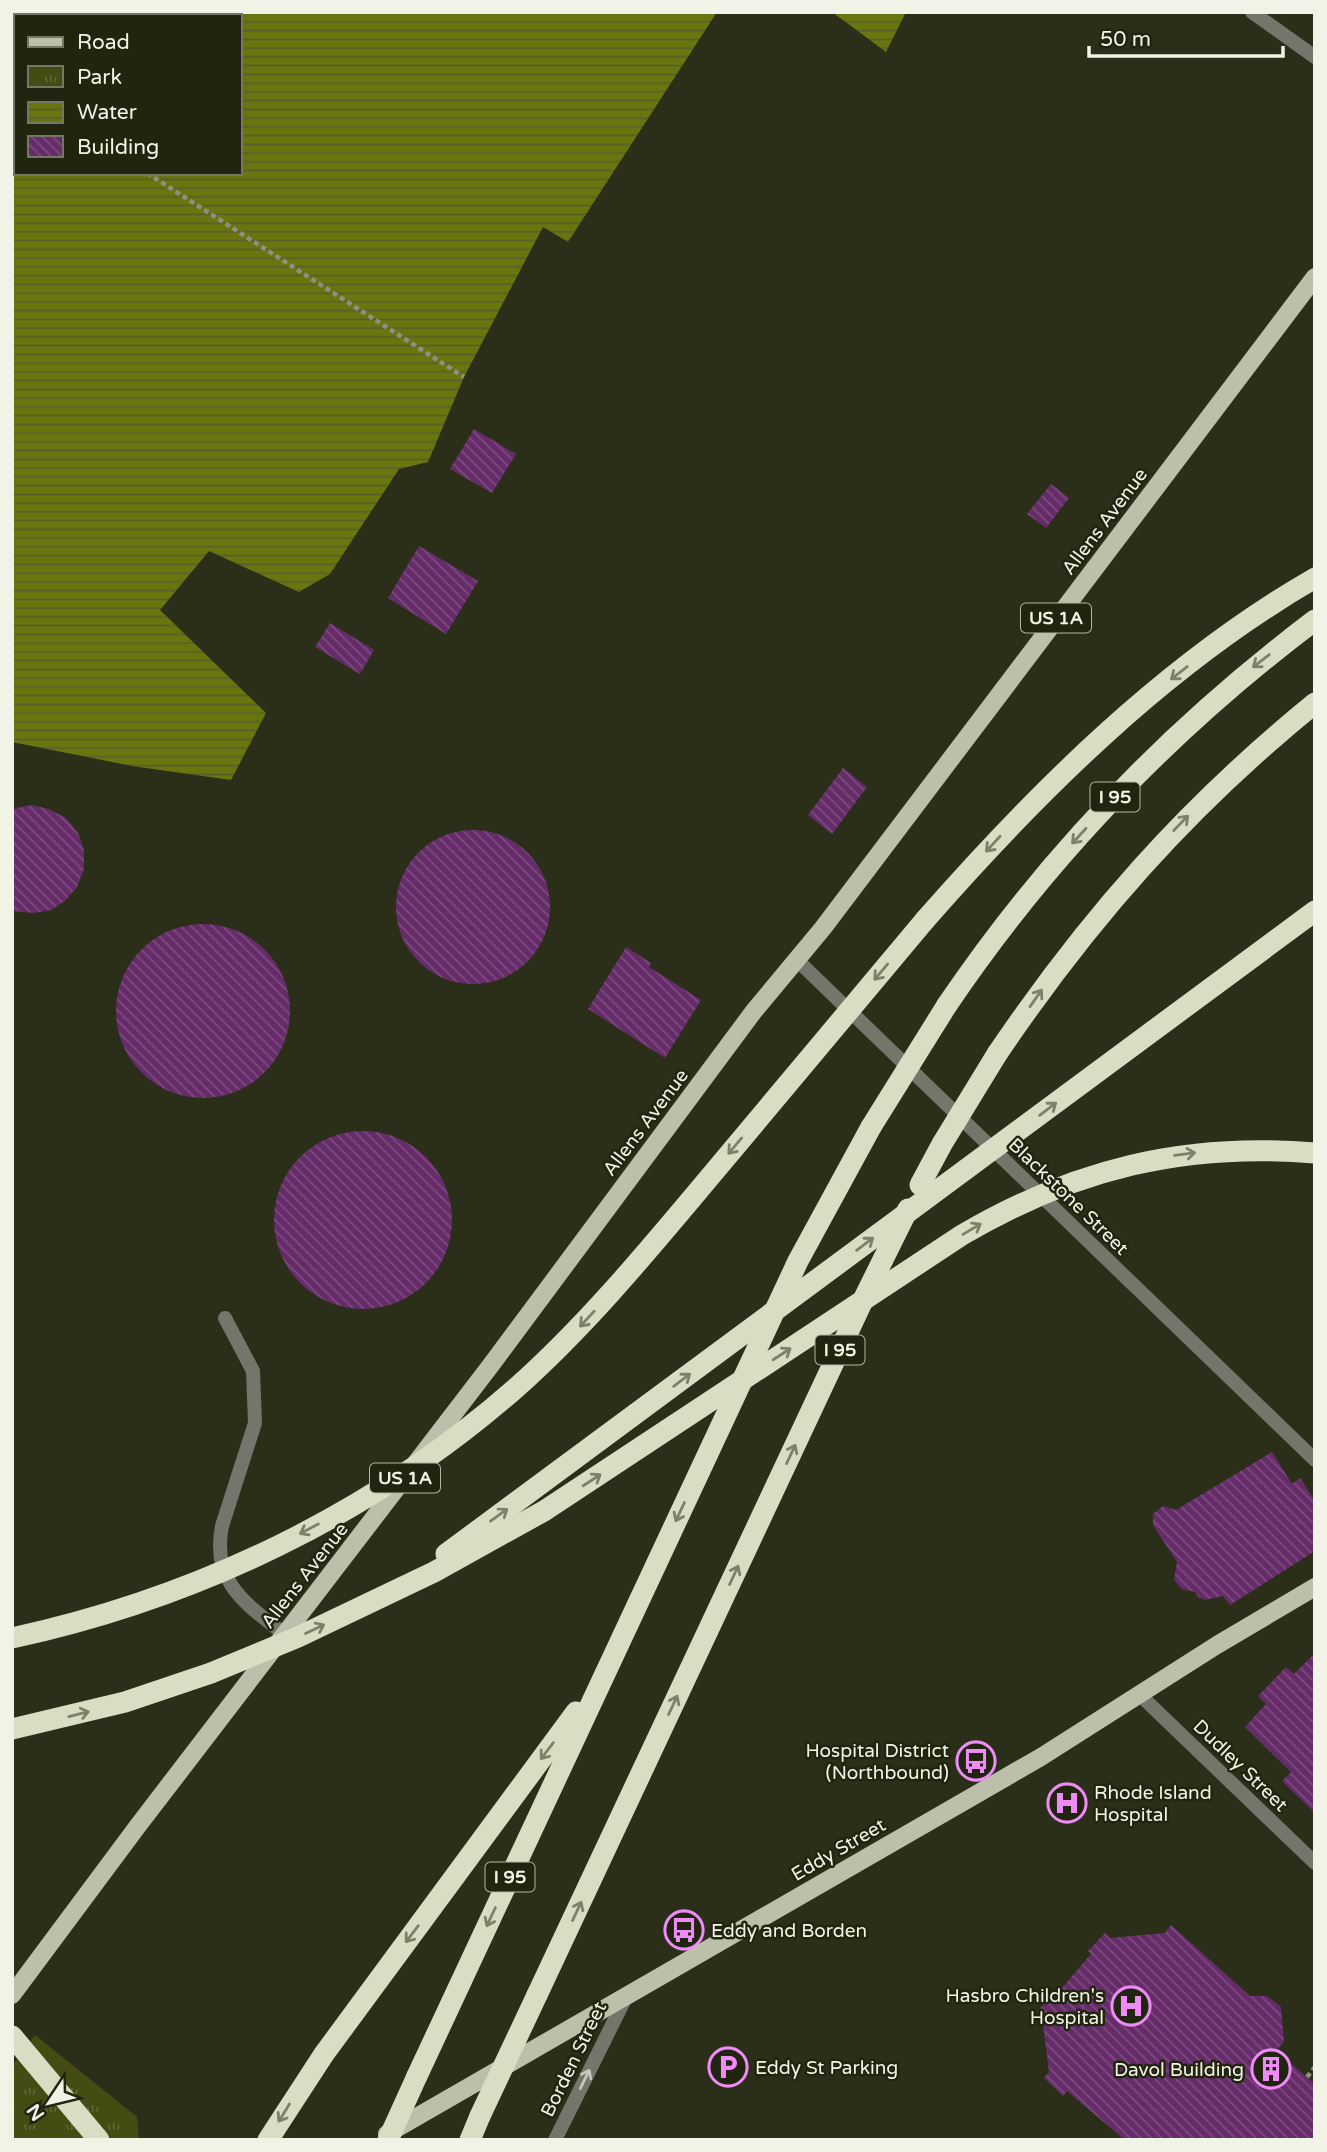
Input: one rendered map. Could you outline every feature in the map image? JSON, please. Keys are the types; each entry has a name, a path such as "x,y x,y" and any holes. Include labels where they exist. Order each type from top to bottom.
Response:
{"highway":[{"path":"12,1638 106,1614 239,1565 362,1500 478,1419 548,1359 615,1289 993,843 1101,739 1218,643 1315,578"},
{"name":"I 95","path":"388,2140 797,1262 871,1127 947,1006 989,946 1046,874 1140,771 1244,674 1315,620"},
{"name":"I 95","path":"470,2140 855,1318 948,1134 998,1054 1071,950 1152,854 1250,757 1315,702"},
{"path":"382,1595 514,1505 1315,911"},
{"path":"12,1730 125,1702 211,1673 298,1637 434,1572 544,1511 937,1251 1017,1205 1079,1179 1142,1161 1176,1155 1250,1149 1315,1153"},
{"path":"268,2140 300,2087 603,1677"},
{"path":"12,2036 99,2140"}],"main road":[{"name":"Allens Avenue","path":"12,1995 491,1364 754,1011 823,928 1315,277"},
{"name":"Eddy Street","path":"378,2140 1041,1757 1217,1645 1315,1587"}],"street":[{"path":"1252,12 1315,57"},
{"name":"Blackstone Street","path":"797,960 1315,1460"},
{"path":"225,1318 253,1371 255,1423 222,1526 219,1540 221,1566 234,1590 285,1634"},
{"name":"Dudley Street","path":"1140,1695 1315,1864"},
{"name":"Borden Street","path":"555,2140 626,1995"}],"path":[{"path":"150,175 464,377"},
{"path":"1307,2077 1315,2067"}],"green space":[{"path":"35,2035 137,2117 139,2140 12,2140 12,2066"}],"water":[{"path":"12,12 717,12 568,242 543,227 464,377 428,462 399,469 330,574 299,592 209,551 160,610 266,713 231,780 132,766 12,742"},
{"path":"832,12 906,12 886,52"}],"building":[{"path":"474,429 516,454 492,493 450,469"},
{"path":"1051,484 1069,498 1046,528 1027,514"},
{"path":"419,546 478,581 446,634 388,598"},
{"path":"330,623 374,650 360,674 315,647"},
{"path":"843,768 867,787 832,834 808,815"},
{"path":"31,805 49,809 66,818 78,833 84,850 84,869 77,887 65,901 51,910 34,913 12,911 12,809"},
{"path":"473,830 502,836 527,853 544,878 550,907 544,936 527,961 502,978 473,984 444,978 419,961 402,936 396,907 402,878 419,853 444,836"},
{"path":"203,924 236,931 265,949 283,978 290,1011 283,1044 265,1073 236,1091 203,1098 170,1091 141,1073 123,1044 116,1011 123,978 141,949 170,931"},
{"path":"626,947 651,963 649,967 701,1000 665,1058 588,1009"},
{"path":"363,1131 397,1137 426,1157 446,1186 452,1220 446,1254 426,1283 397,1303 363,1309 329,1303 300,1283 280,1254 274,1220 280,1186 300,1157 329,1137"},
{"path":"1272,1452 1292,1484 1300,1478 1315,1501 1315,1551 1230,1605 1223,1596 1205,1600 1195,1592 1182,1589 1174,1580 1177,1562 1153,1525 1153,1514 1163,1506 1176,1510"},
{"path":"1315,1653 1315,1813 1282,1781 1291,1772 1245,1727 1266,1704 1258,1696 1286,1667 1294,1674"},
{"path":"1171,1925 1250,1996 1267,1996 1281,2007 1284,2042 1276,2051 1315,2084 1315,2140 1125,2140 1067,2091 1063,2096 1044,2078 1049,2072 1042,2016 1037,2012 1054,1992 1057,1994 1091,1954 1088,1951 1105,1933 1110,1938 1165,1933"}],"place":[{"name":"Hospital District (Northbound)","path":"976,1761"},
{"name":"Rhode Island Hospital","path":"1067,1803"},
{"name":"Eddy and Borden","path":"684,1930"},
{"name":"Hasbro Children's Hospital","path":"1131,2006"},
{"name":"Eddy St Parking","path":"728,2067"},
{"name":"Davol Building","path":"1271,2069"}]}
